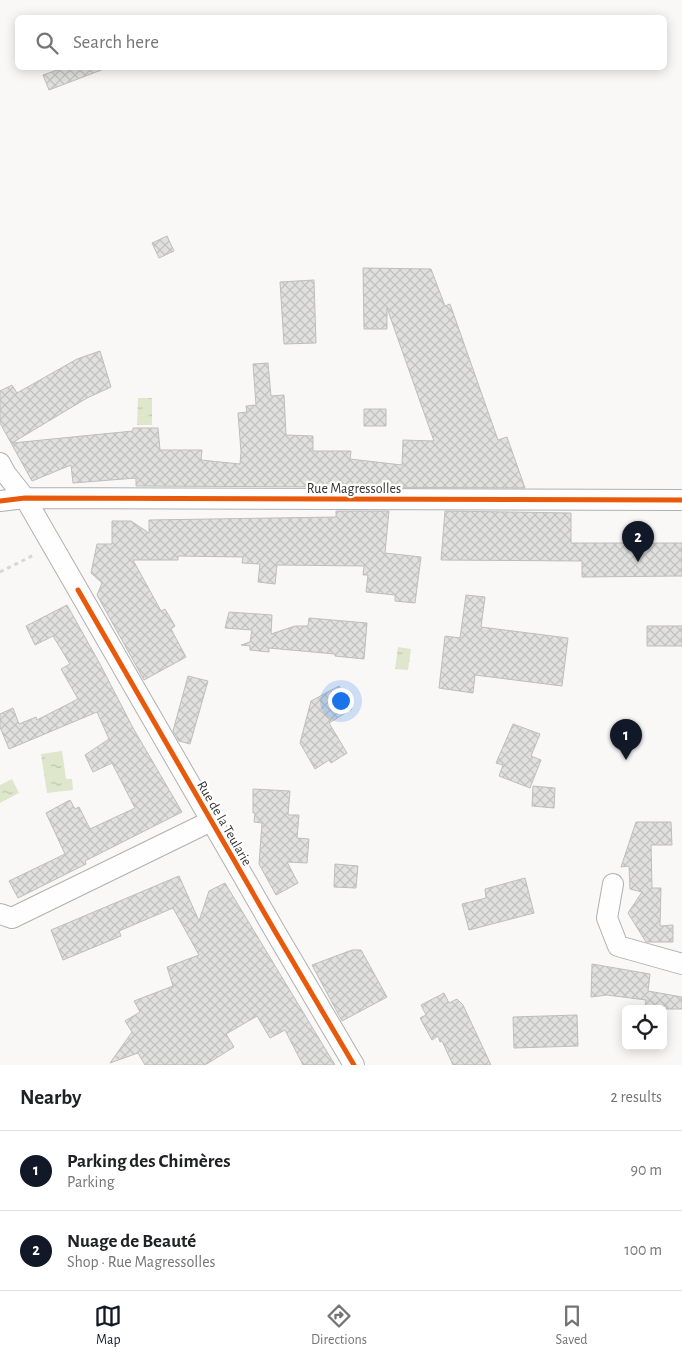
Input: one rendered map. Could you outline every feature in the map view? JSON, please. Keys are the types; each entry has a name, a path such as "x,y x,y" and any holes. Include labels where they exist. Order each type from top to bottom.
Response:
{"street":[{"name":"Rue de la Teularie","path":"0,463 6,474 25,498 354,1065"},
{"name":"Rue Magressolles","path":"0,501 25,498 682,500"},
{"path":"0,914 12,918 212,822"},
{"path":"613,884 607,918 618,946 682,964"}],"path":[{"path":"0,572 52,545"}],"water":[{"path":"138,398 152,398 152,425 137,425"},
{"path":"398,647 411,649 408,670 395,669"},
{"path":"62,751 66,779 72,779 73,790 47,793 41,754"},
{"path":"12,779 19,793 0,803 0,785"}],"building":[{"path":"57,70 101,70 49,90 43,75"},
{"path":"167,236 174,251 159,258 152,243"},
{"path":"363,268 431,269 445,306 450,304 498,440 507,437 525,488 136,486 136,478 73,483 71,465 32,481 0,423 0,391 12,385 17,393 77,359 100,351 111,387 87,398 12,443 133,431 133,428 158,428 160,450 202,450 201,460 240,464 238,413 247,412 246,406 256,405 253,364 268,363 271,396 284,395 286,435 313,436 313,451 351,451 350,459 402,465 403,440 434,441 387,308 387,329 364,329"},
{"path":"314,280 316,343 284,344 280,282"},
{"path":"364,409 386,409 386,426 364,426"},
{"path":"336,511 389,511 385,553 421,557 415,603 395,601 395,595 366,592 368,575 363,575 364,566 277,565 275,584 258,582 260,564 242,563 243,557 178,556 178,560 133,560 161,611 165,609 175,626 171,629 186,657 144,680 97,595 102,583 91,573 97,544 112,544 112,521 131,521 149,533 149,520 336,517"},
{"path":"445,511 571,513 571,543 682,543 682,576 582,577 582,561 441,560"},
{"path":"466,595 485,597 481,627 568,638 562,686 475,675 473,693 439,688 445,636 460,638"},
{"path":"67,605 133,728 182,812 85,861 86,864 18,898 9,881 65,854 46,813 70,800 75,809 79,807 90,829 135,808 112,763 93,772 85,755 109,739 97,712 9,749 0,727 0,714 13,708 19,724 36,717 37,720 78,699 61,669 70,664 53,636 35,645 26,626"},
{"path":"229,612 272,615 271,634 295,626 308,626 309,618 367,623 364,659 335,656 335,654 269,648 269,652 250,650 250,646 241,645 250,642 252,630 225,628"},
{"path":"647,626 682,626 682,646 647,646"},
{"path":"188,676 208,681 190,744 179,741 173,731"},
{"path":"339,686 352,709 329,723 347,753 331,763 329,760 315,769 300,743 311,701"},
{"path":"513,724 540,734 531,756 541,760 530,788 499,776 503,765 496,763"},
{"path":"533,786 555,788 554,808 532,806"},
{"path":"253,789 290,791 288,815 299,815 297,838 309,839 307,863 287,862 298,883 276,895 259,864 262,823 254,822"},
{"path":"636,822 671,822 672,845 651,845 652,888 661,888 660,926 673,925 673,942 646,942 628,913 642,892 630,889 629,866 621,867"},
{"path":"335,864 358,866 356,888 334,887"},
{"path":"179,876 199,921 209,891 225,883 335,1065 303,1065 285,1030 270,1038 257,1016 226,1034 234,1047 205,1065 145,1065 138,1053 110,1063 132,1032 125,1021 140,1012 134,1001 173,986 167,967 199,955 173,908 119,931 121,936 63,960 51,930"},
{"path":"525,878 534,913 469,930 462,904 486,898 485,889"},
{"path":"352,950 361,950 387,997 342,1021 312,965"},
{"path":"592,964 650,974 648,991 682,997 682,1009 667,1009 667,1005 645,1005 646,1000 607,995 591,997"},
{"path":"444,993 449,1003 457,999 463,1005 491,1065 453,1065 438,1036 432,1040 420,1018 426,1015 421,1005"},
{"path":"577,1015 578,1046 514,1048 513,1017"}],"cycle path":[{"path":"0,501 25,498 682,500"},
{"path":"78,590 354,1065"}],"place":[{"name":"Nuage de Beauté","path":"638,562"},
{"name":"Parking des Chimères","path":"626,760"}]}
